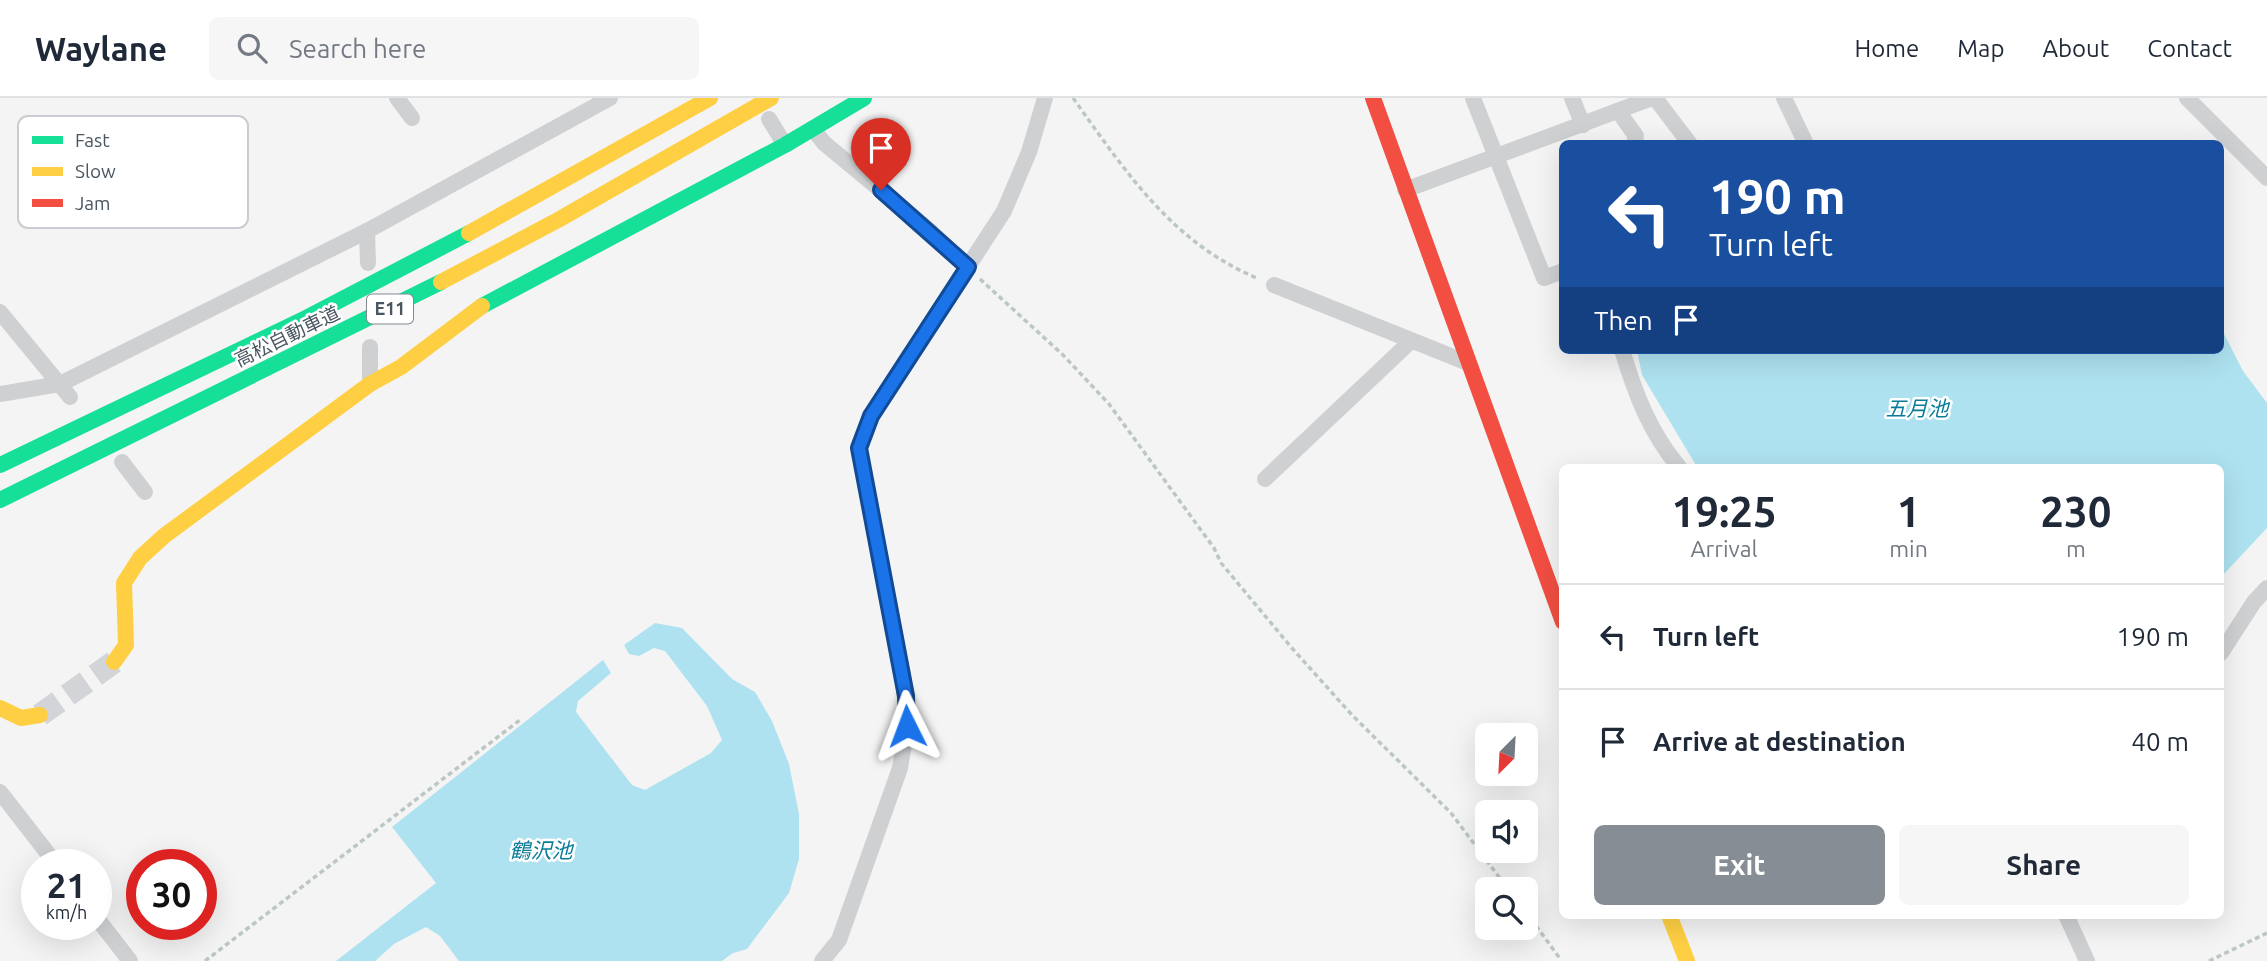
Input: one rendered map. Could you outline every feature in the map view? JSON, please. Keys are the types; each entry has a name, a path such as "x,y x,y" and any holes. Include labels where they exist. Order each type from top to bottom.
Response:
{"main road":[{"name":"高松自動車道","path":"0,465 302,320 425,257 710,98"},
{"name":"高松自動車道","path":"0,500 424,291 569,213 771,98"},
{"path":"114,662 126,645 124,583 139,558 164,536 370,384 401,367 481,307 785,145 864,98"},
{"path":"1373,98 1559,611"},
{"path":"0,708 21,718 40,715"},
{"path":"1671,919 1687,961"}],"street":[{"path":"397,98 412,118"},
{"path":"0,394 60,384 368,231 610,98"},
{"path":"822,961 839,940 900,768 907,726 906,696 859,448 871,416 1004,211 1029,152 1045,98"},
{"path":"1473,98 1544,278 1559,272"},
{"path":"1572,98 1583,124"},
{"path":"1405,190 1654,98 1687,140"},
{"path":"1784,98 1804,140"},
{"path":"2187,98 2267,178"},
{"path":"1618,111 1636,136 1635,140"},
{"path":"769,119 785,145"},
{"path":"813,129 824,143 968,267"},
{"path":"368,231 368,263"},
{"path":"1274,285 1468,363"},
{"path":"0,312 70,397"},
{"path":"1265,479 1411,341"},
{"path":"370,347 370,384"},
{"path":"1623,354 1645,416 1665,451 1676,464"},
{"path":"122,462 145,492"},
{"path":"2224,648 2254,602 2267,588"},
{"path":"0,792 44,849"},
{"path":"2068,919 2087,961"},
{"path":"112,938 130,961"}],"path":[{"path":"1073,98 1148,198 1177,229 1212,254 1274,285"},
{"path":"968,267 1063,355 1109,404 1214,548 1221,563 1352,715 1451,813 1499,877"},
{"path":"205,961 520,720"},
{"path":"1538,928 1562,960"},
{"path":"2209,961 2267,933"}],"water":[{"name":"五月池","path":"2224,334 2243,371 2267,403 2267,528 2224,574 2224,464 1695,464 1642,375 1638,354 2224,354"},
{"name":"鶴沢池","path":"655,623 682,628 732,679 755,692 772,721 789,764 799,814 799,859 789,893 747,949 733,953 722,961 459,961 440,936 426,927 394,944 375,961 336,961 436,883 392,827 603,660 611,673 578,701 576,712 632,785 645,790 711,753 722,740 707,706 665,651 654,648 639,656 629,654 624,645"}],"tunnel":[{"path":"40,715 114,662"}],"traffic: fast":[{"path":"482,306 785,145 864,98"},
{"path":"0,465 302,320 469,233"},
{"path":"0,500 441,282"}],"traffic: slow":[{"path":"469,233 710,98"},
{"path":"441,282 558,220 771,98"},
{"path":"114,662 126,645 124,583 140,558 164,536 370,384 401,367 482,306"},
{"path":"0,708 21,718 40,715"},
{"path":"1671,919 1687,961"}],"traffic: jam":[{"path":"1373,98 1559,611"}],"route":[{"path":"881,190 968,267 871,416 859,448 906,696 907,726"}]}
